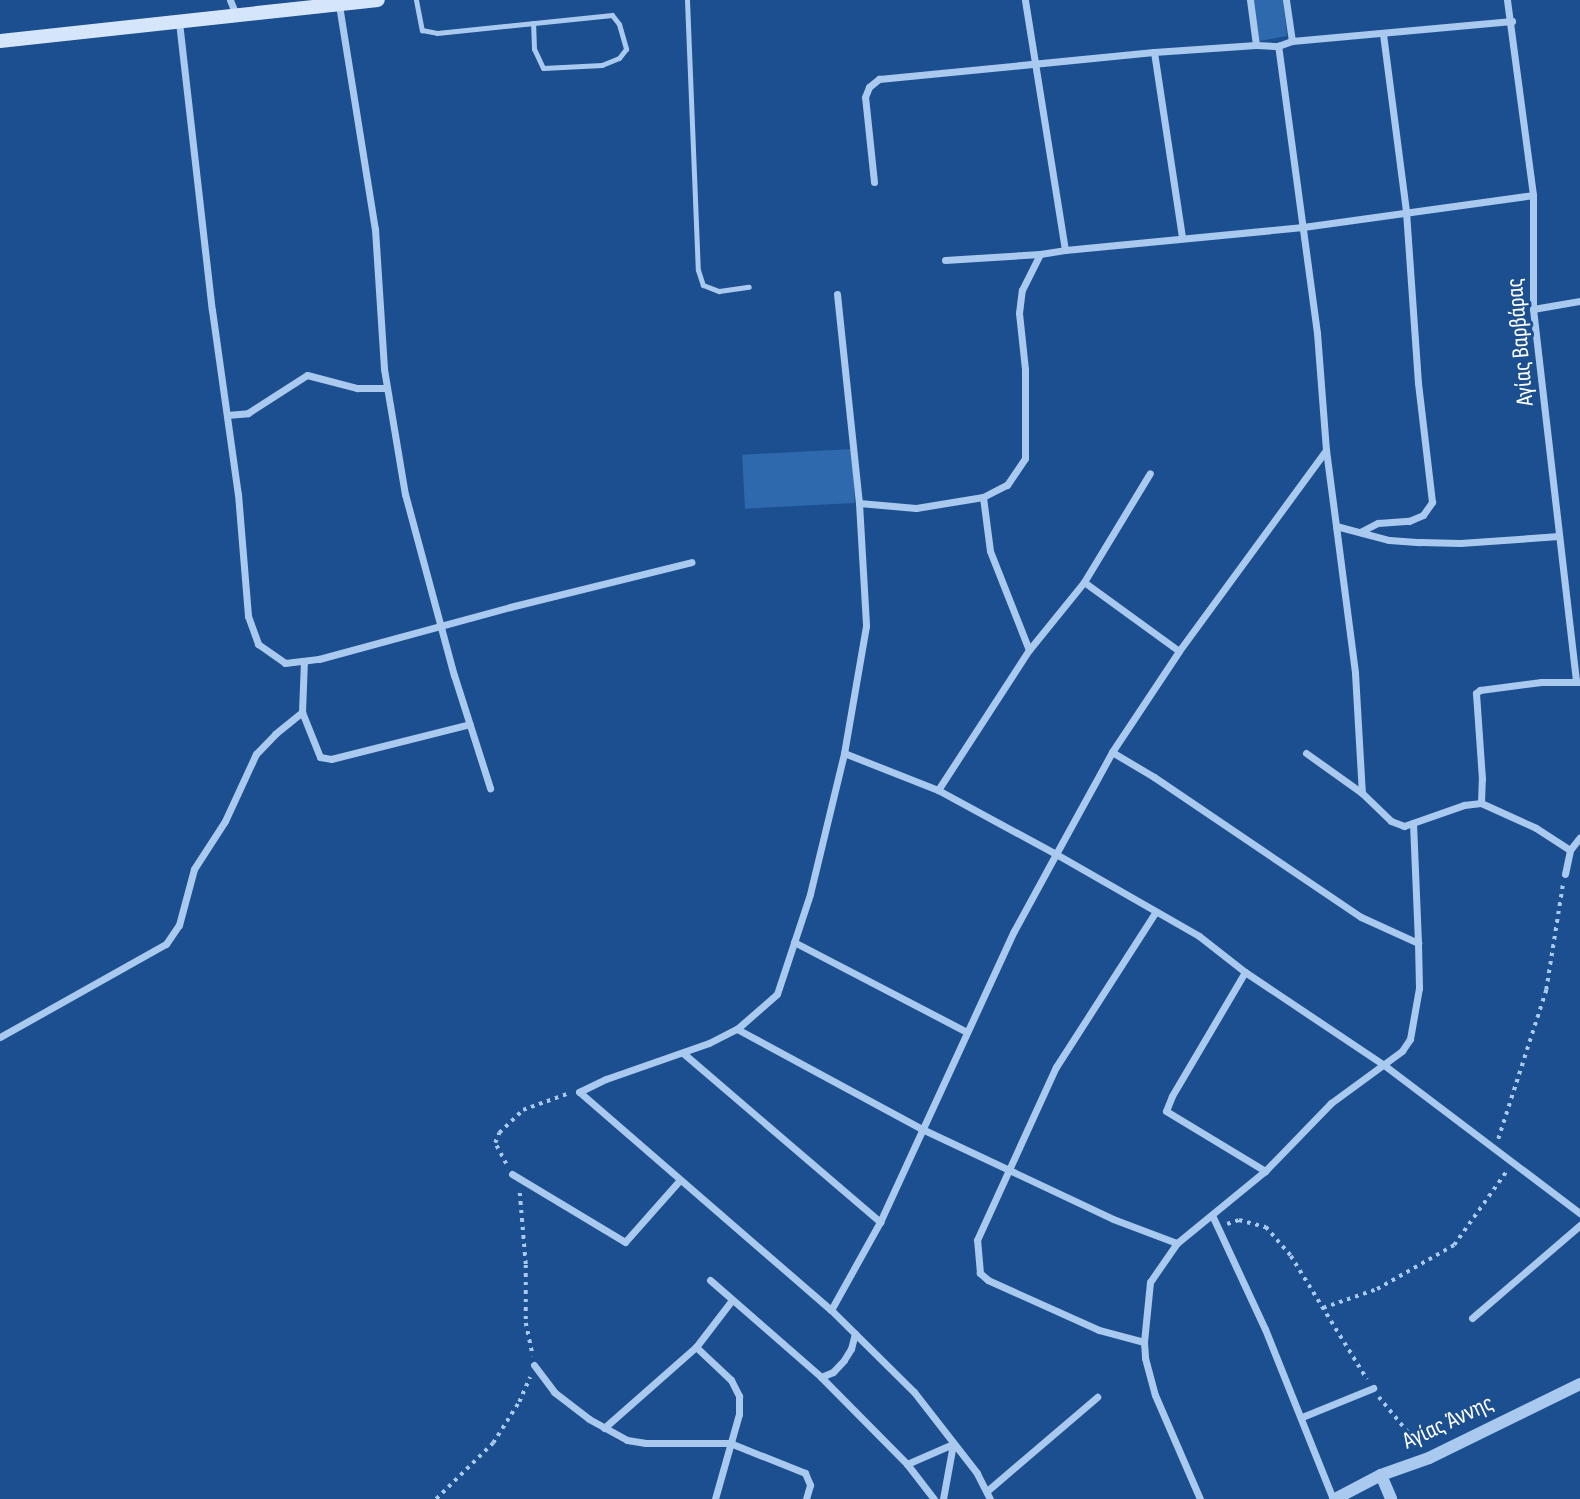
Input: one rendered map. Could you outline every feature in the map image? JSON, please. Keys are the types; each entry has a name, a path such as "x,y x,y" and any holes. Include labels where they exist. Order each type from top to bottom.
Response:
{"main road":[{"path":"0,41 378,0"}],"street":[{"path":"230,0 236,15"},
{"path":"1025,0 1065,250"},
{"path":"1250,0 1256,45"},
{"path":"1286,0 1292,41"},
{"name":"Αγίας Βαρβάρας","path":"1507,0 1512,21 1533,195 1533,309 1578,682"},
{"path":"338,4 375,229 387,388 405,494 490,788"},
{"path":"179,21 238,494 248,616 258,644 285,663 304,661 692,562"},
{"path":"874,182 865,97 872,83 879,79 1154,52 1278,46 1292,41 1512,21"},
{"path":"1360,532 1378,523 1409,521 1423,515 1432,502 1418,383 1406,211 1383,34"},
{"path":"1278,46 1317,333 1326,450 1355,673 1362,793"},
{"path":"1154,52 1182,237"},
{"path":"945,260 1040,254 1182,237 1303,227 1533,195"},
{"path":"859,503 915,508 983,497 1007,485 1025,458 1025,369 1019,313 1022,290 1040,254"},
{"path":"837,294 859,503 866,626 844,753 810,894 777,994 737,1029 683,1053 579,1092 855,1333 914,1392 989,1495 1097,1397"},
{"path":"1533,309 1580,301"},
{"path":"227,415 248,413 307,375 357,388 387,388"},
{"path":"831,1310 880,1222 1014,931 1111,752 1179,652 1326,450"},
{"path":"938,790 1029,650 1084,582 1150,473"},
{"path":"983,497 990,551 1029,650"},
{"path":"1336,526 1389,540 1460,543 1559,536"},
{"path":"1084,582 1179,652"},
{"path":"304,661 302,712 320,757 331,759 470,724"},
{"path":"1480,803 1482,779 1476,693 1480,690 1541,682 1578,682"},
{"path":"0,1037 166,944 179,925 194,869 225,821 256,754 275,733 302,712"},
{"path":"1111,752 1154,777 1361,917 1418,943"},
{"path":"844,753 938,790 1199,936 1245,972 1384,1065 1580,1213"},
{"path":"1306,753 1362,793 1391,821 1404,826 1464,805 1480,803 1536,828 1570,850"},
{"path":"1200,1499 1154,1395 1144,1342 1150,1282 1177,1243 1265,1171 1331,1103 1402,1051 1410,1039 1419,988 1413,824"},
{"path":"1565,874 1570,850 1580,837"},
{"path":"1144,1342 1071,1318 988,1280 980,1273 977,1240 1056,1066 1156,911"},
{"path":"794,942 967,1032"},
{"path":"1245,972 1166,1111 1265,1171"},
{"path":"737,1029 922,1129 1113,1219 1177,1243"},
{"path":"683,1053 880,1222"},
{"path":"512,1174 625,1242 679,1181"},
{"path":"1212,1215 1302,1417 1334,1499"},
{"path":"1472,1318 1580,1226"},
{"path":"710,1280 821,1377 907,1464 934,1499"},
{"path":"604,1428 696,1347 732,1300"},
{"path":"821,1377 832,1372 844,1360 851,1349 855,1333"},
{"path":"696,1347 731,1380 739,1396 740,1414 715,1499"},
{"path":"534,1365 554,1392 604,1428 626,1440 646,1443 730,1443 805,1473 810,1485 806,1499"},
{"name":"Αγίας Άννης","path":"1334,1499 1381,1475 1429,1458 1580,1384"},
{"path":"1302,1417 1373,1388"},
{"path":"907,1464 953,1444"},
{"path":"943,1499 953,1444"},
{"path":"1381,1475 1391,1499"}],"lane":[{"path":"416,0 422,30 429,31 611,15 620,23 626,49 618,58 602,65 543,68 534,49 533,23"},
{"path":"687,0 698,270 703,285 719,291 749,287"}],"path":[{"path":"1493,1147 1501,1135 1546,990 1565,874"},
{"path":"436,1499 493,1443 519,1402 534,1365 526,1323 526,1265 520,1193 495,1143 499,1133 523,1110 557,1096 579,1092"},
{"path":"1323,1308 1377,1289 1454,1245 1513,1163"},
{"path":"1218,1227 1239,1220 1266,1227 1290,1256 1373,1388 1429,1458"}],"shaded area":[{"path":"1253,0 1283,0 1287,36 1259,41"},
{"path":"852,449 855,503 745,509 742,455"}]}
